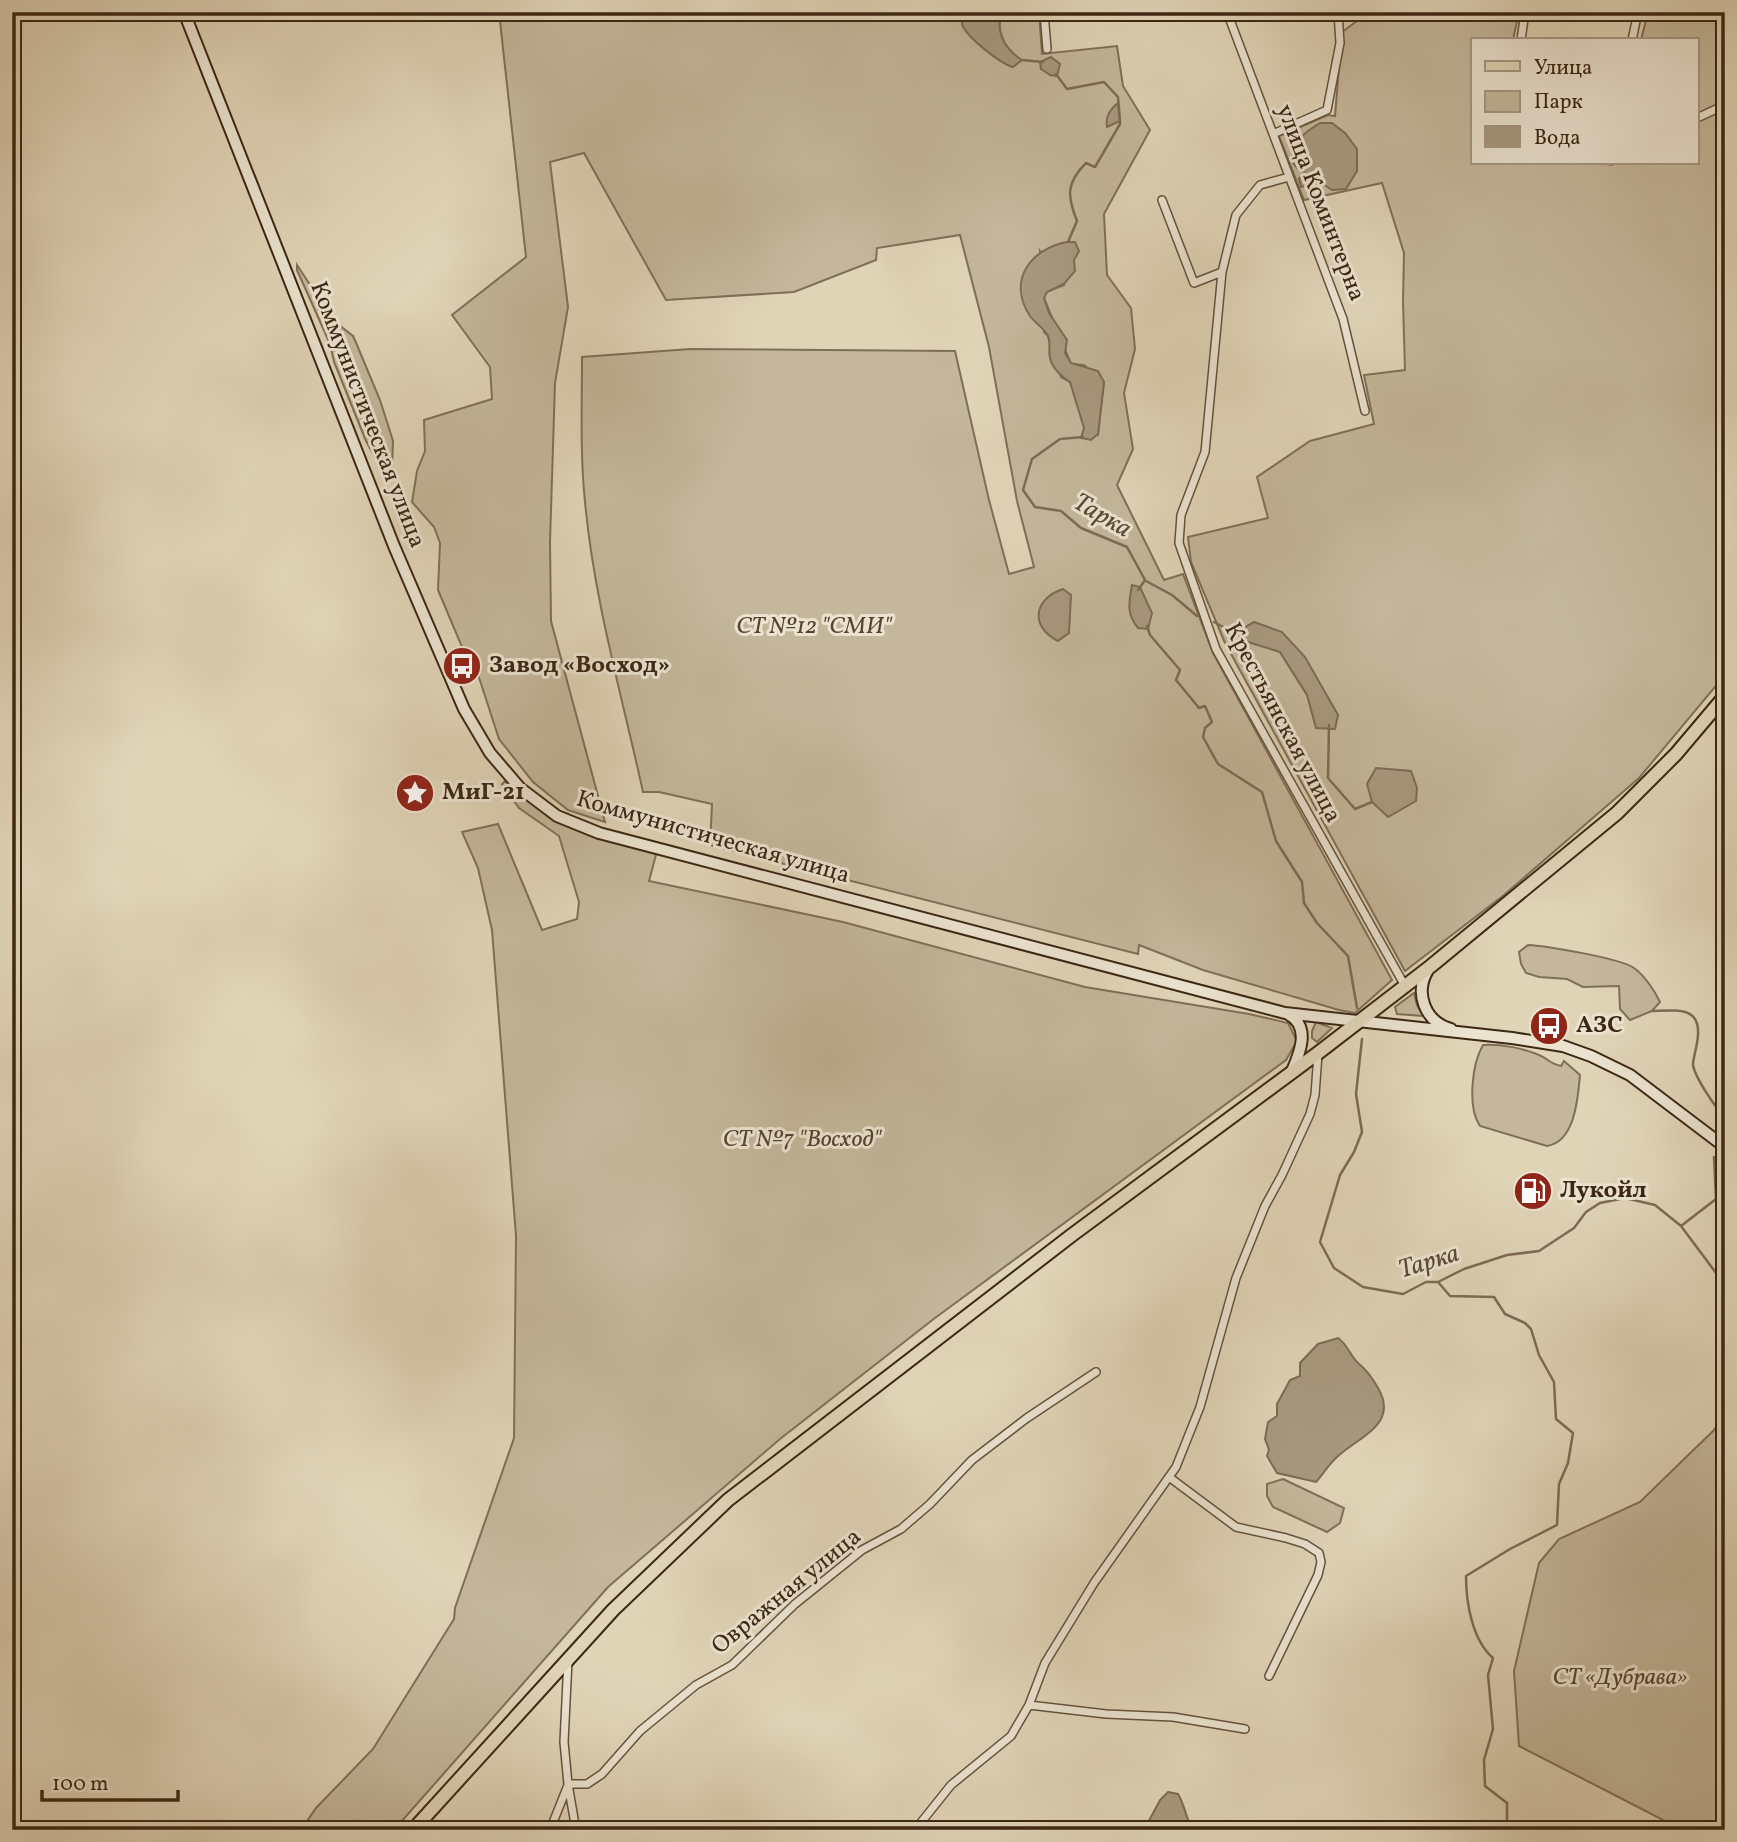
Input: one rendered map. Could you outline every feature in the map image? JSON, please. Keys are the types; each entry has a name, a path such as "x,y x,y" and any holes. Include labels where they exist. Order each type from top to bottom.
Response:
{"main road":[{"name":"Коммунистическая улица","path":"184,12 394,545 447,672 477,732 520,788 557,816 599,833 1285,1013 1471,1034"},
{"path":"413,1830 613,1609 729,1500 1072,1235 1431,966 1617,813 1676,754 1725,696"},
{"path":"1431,966 1421,981 1421,998 1425,1007 1442,1026 1471,1034 1546,1042 1591,1056 1639,1081 1725,1147"},
{"path":"1285,1013 1292,1016 1301,1027 1300,1052 1292,1071"}],"street":[{"path":"1044,12 1046,49"},
{"name":"улица Коминтерна","path":"1227,12 1343,319 1365,411"},
{"path":"1273,134 1327,110 1340,43 1338,12"},
{"path":"1521,38 1525,12"},
{"path":"1632,38 1638,12"},
{"path":"1698,118 1725,105"},
{"name":"Крестьянская улица","path":"1289,177 1260,185 1236,215 1222,272 1205,452 1181,515 1179,543 1216,649 1405,986"},
{"path":"1162,200 1194,283 1222,272"},
{"path":"915,1830 951,1785 1011,1736 1029,1705 1045,1663 1094,1583 1176,1467 1200,1407 1236,1278 1265,1206 1310,1114 1315,1095 1318,1053"},
{"name":"Овражная улица","path":"568,1784 587,1784 602,1774 640,1731 695,1685 732,1665 795,1604 862,1550 901,1529 930,1504 972,1460 1027,1418 1096,1372"},
{"path":"1169,1477 1236,1527 1286,1538 1305,1544 1320,1553 1318,1575 1269,1676"},
{"path":"568,1660 564,1742 576,1830"},
{"path":"1029,1705 1106,1714 1173,1717 1245,1729"},
{"path":"550,1830 568,1784"}],"green space":[{"name":"СТ №12 \"СМИ\"","path":"499,12 963,12 967,32 974,38 1010,53 1001,33 1002,12 1039,12 1042,54 1117,46 1123,86 1150,130 1104,214 1107,275 1131,308 1135,349 1124,393 1133,449 1117,485 1164,580 1183,574 1213,653 1392,980 1355,1013 1339,1010 1203,970 1139,945 1138,954 710,845 712,804 659,792 643,792 602,612 589,539 582,466 582,357 690,349 955,351 1009,574 1034,567 1017,501 989,347 960,235 877,248 876,260 794,292 666,300 584,153 550,162 568,307 555,383 550,542 551,621 605,822 568,810 533,782 499,739 473,659 462,647 438,590 440,543 434,527 412,502 417,471 425,451 424,420 492,399 490,367 452,315 526,257","holes":["1040,251 1064,285 1046,292 1044,298 1071,364 1084,365 1104,382 1098,434 1070,382 1061,377 1048,336 1044,332"]},
{"path":"1369,12 1519,12 1513,38 1471,38 1471,164 1698,164 1698,38 1642,38 1648,12 1725,12 1725,675 1639,778 1504,895 1405,971 1225,643 1191,562 1188,537 1268,518 1257,477 1310,441 1374,424 1364,375 1405,370 1404,253 1382,183 1304,200 1279,136 1328,115 1335,116 1342,32","holes":["1305,172 1345,189 1323,183 1312,187 1299,179","1280,652 1338,715 1316,721 1307,695"]},
{"path":"297,265 334,321 353,336 380,400 393,441 392,470 377,461 366,441"},
{"name":"СТ №7 \"Восход\"","path":"505,781 544,812 657,851 649,881 843,922 1085,987 1288,1023 1297,1041 1286,1060 935,1318 780,1439 608,1587 394,1830 301,1830 316,1808 373,1749 454,1619 455,1608 514,1438 516,1236 492,930 478,868 462,832 498,824 542,930 577,919 579,902 559,836 519,808 502,784"},
{"path":"1528,945 1582,953 1626,964 1642,975 1660,1002 1652,1011 1630,1020 1620,1009 1619,986 1583,987 1567,979 1526,973 1519,952"},
{"path":"1414,993 1424,1016 1397,1014 1395,1007"},
{"path":"1316,1022 1332,1028 1317,1042 1312,1038"},
{"path":"1483,1045 1520,1049 1561,1066 1564,1061 1580,1075 1573,1118 1564,1136 1556,1143 1547,1146 1480,1126 1473,1108 1472,1086"},
{"name":"СТ «Дубрава»","path":"1725,1414 1725,1830 1673,1830 1673,1825 1519,1746 1514,1671 1539,1563 1559,1539 1640,1502 1714,1430"},
{"path":"1283,1479 1344,1508 1340,1523 1327,1532 1273,1507 1267,1496 1267,1484"}],"water":[{"path":"963,12 1002,12 1000,27 1003,40 1022,60 1013,67 984,49 962,24"},
{"path":"1051,57 1060,64 1057,76 1041,69 1040,62"},
{"path":"1118,103 1120,121 1107,127 1109,113"},
{"path":"1320,123 1332,123 1345,133 1357,149 1357,171 1346,189 1332,190 1323,184 1301,187 1299,179 1304,172 1291,160 1292,153 1301,138"},
{"path":"1075,242 1079,251 1074,260 1075,271 1064,284 1047,292 1044,298 1049,313 1067,340 1065,353 1071,363 1098,371 1104,382 1098,434 1091,440 1081,438 1084,428 1070,382 1053,365 1049,355 1048,336 1030,316 1023,303 1021,291 1026,268 1033,259 1054,246"},
{"path":"1132,585 1140,587 1152,613 1148,629 1138,628 1130,613"},
{"path":"1063,589 1071,595 1069,633 1058,641 1043,628 1039,614 1046,599"},
{"path":"1254,622 1282,632 1305,657 1338,715 1335,729 1316,728 1307,695 1280,652 1248,642 1234,633"},
{"path":"1376,768 1411,771 1417,788 1416,801 1388,817 1372,802 1367,784"},
{"path":"1338,1338 1378,1388 1384,1411 1380,1420 1366,1435 1334,1460 1316,1482 1277,1473 1267,1456 1269,1450 1265,1439 1268,1422 1277,1416 1277,1404 1290,1380 1300,1376 1300,1363 1318,1344"},
{"path":"1168,1792 1178,1794 1192,1827 1203,1826 1205,1830 1144,1830 1160,1800"}],"waterway":[{"name":"Тарка","path":"1022,60 1043,62"},
{"name":"Тарка","path":"1056,74 1067,89 1104,82 1118,97 1120,121 1095,167 1086,163 1075,177 1070,197 1077,221 1068,242"},
{"name":"Тарка","path":"1083,437 1060,439 1032,459 1023,490 1035,507 1061,511 1081,528 1127,547 1145,580 1138,590"},
{"path":"1146,581 1172,595 1197,616"},
{"path":"1214,622 1236,634"},
{"name":"Тарка","path":"1147,626 1150,635 1180,670 1176,680 1199,708 1205,706 1212,722 1205,728 1203,737 1218,764 1262,792 1276,841 1302,882 1304,903 1317,923 1348,956 1357,1008"},
{"path":"1329,725 1328,778 1355,809 1372,802"},
{"path":"1652,1011 1680,1011 1693,1016 1698,1031 1693,1065 1706,1093 1725,1118"},
{"name":"Тарка","path":"1362,1039 1356,1094 1362,1132 1340,1175 1320,1242 1334,1268 1363,1287 1403,1294 1426,1282 1438,1282 1464,1269 1507,1255 1539,1251 1574,1228 1586,1212 1600,1203 1625,1198 1655,1205 1681,1226 1725,1285"},
{"path":"1681,1226 1716,1199 1714,1157"},
{"path":"1438,1282 1450,1296 1494,1297 1505,1314 1525,1323 1531,1329 1539,1355 1554,1382 1556,1419 1573,1433 1568,1463 1559,1484 1557,1525 1466,1576 1467,1597 1475,1631 1493,1658 1488,1675 1493,1729 1484,1760 1485,1786 1507,1803 1507,1830"}],"place":[{"name":"Завод «Восход»","path":"462,666"},
{"name":"МиГ-21","path":"415,793"},
{"name":"АЗС","path":"1549,1026"},
{"name":"Лукойл","path":"1533,1191"}]}
